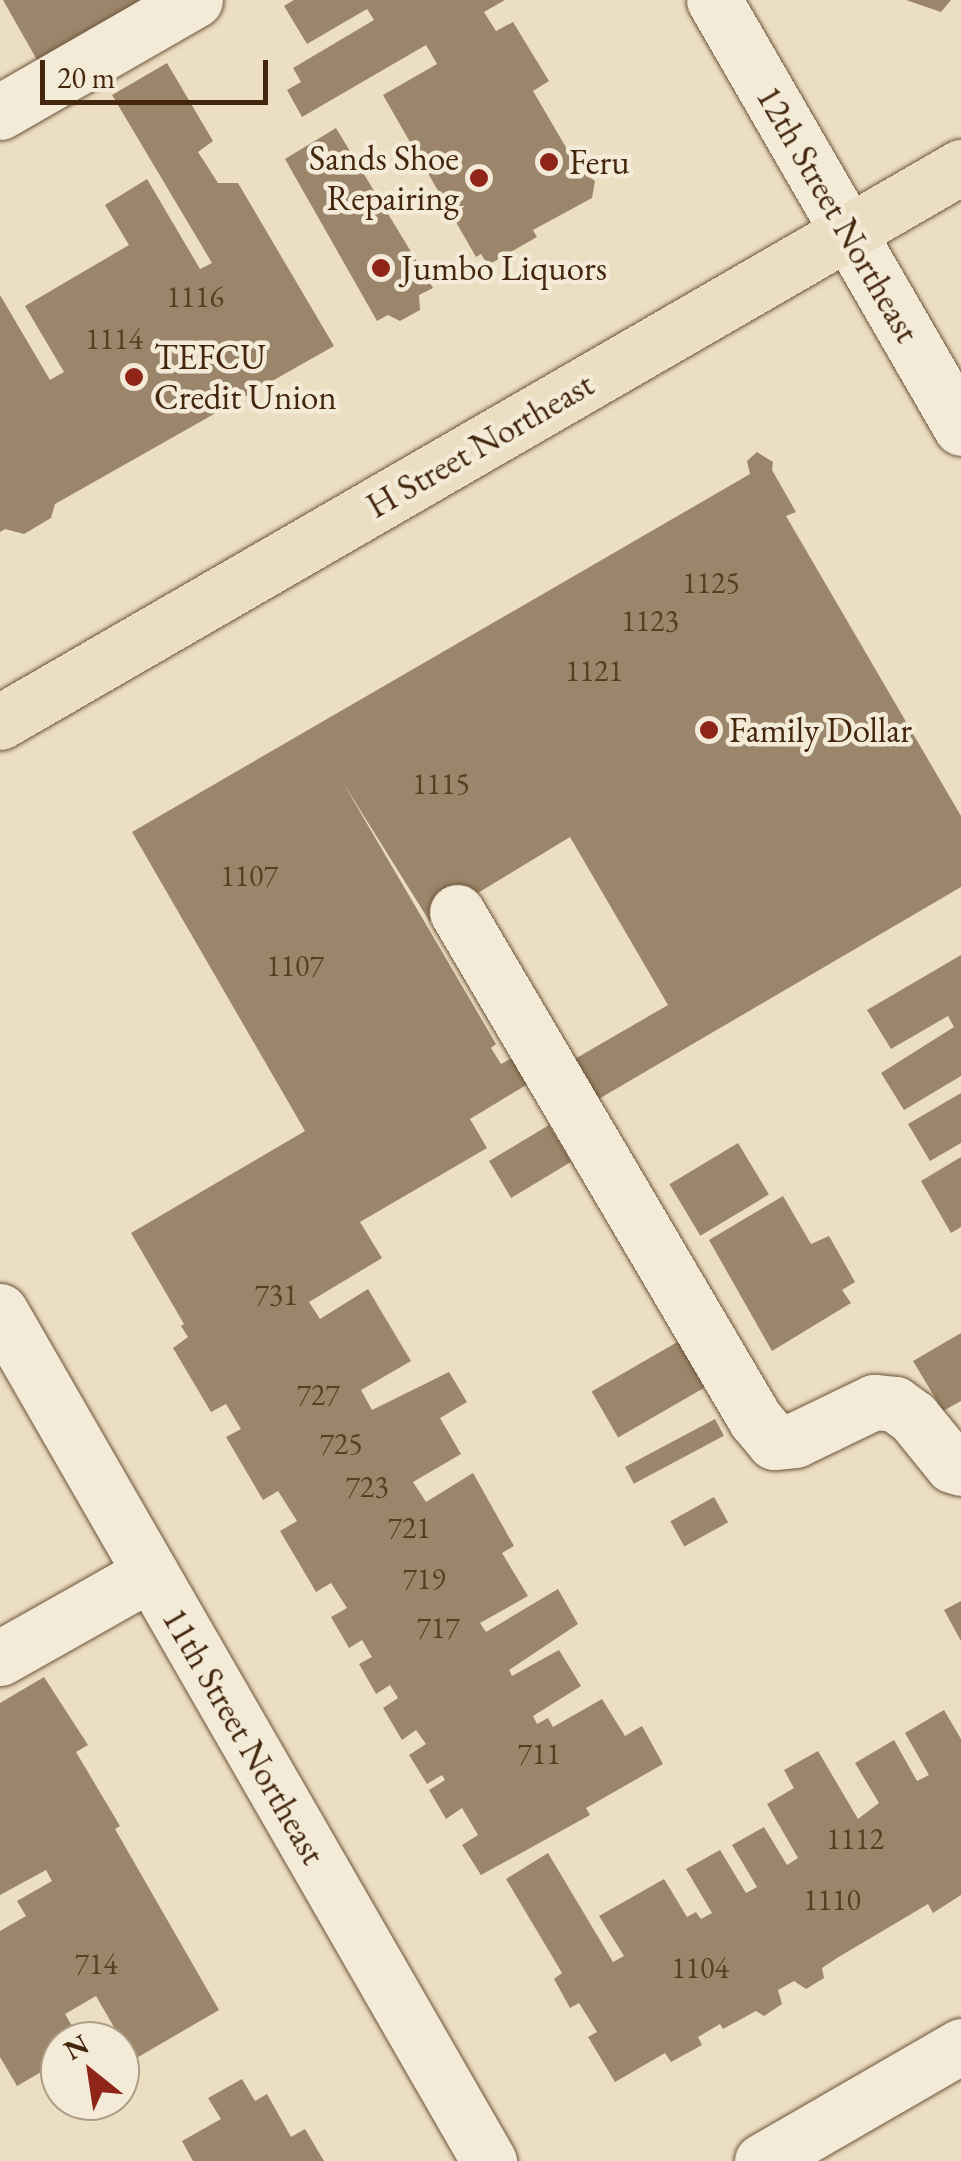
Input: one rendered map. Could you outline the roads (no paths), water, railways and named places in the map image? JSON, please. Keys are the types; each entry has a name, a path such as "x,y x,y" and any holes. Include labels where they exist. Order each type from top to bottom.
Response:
{"main road":[{"name":"H Street Northeast","path":"0,722 961,168"}],"street":[{"path":"5,98 195,0"},
{"name":"12th Street Northeast","path":"714,0 961,428"},
{"path":"457,912 755,1419 774,1442 795,1440 874,1402 895,1404 952,1465 961,1468"},
{"name":"11th Street Northeast","path":"0,1311 489,2161"},
{"path":"0,1658 150,1573"},
{"path":"762,2161 961,2046"}],"place":[{"name":"Feru","path":"549,162"},
{"name":"Sands Shoe Repairing","path":"479,178"},
{"name":"Jumbo Liquors","path":"381,268"},
{"name":"TEFCU Credit Union","path":"134,377"},
{"name":"Family Dollar","path":"709,730"}]}
